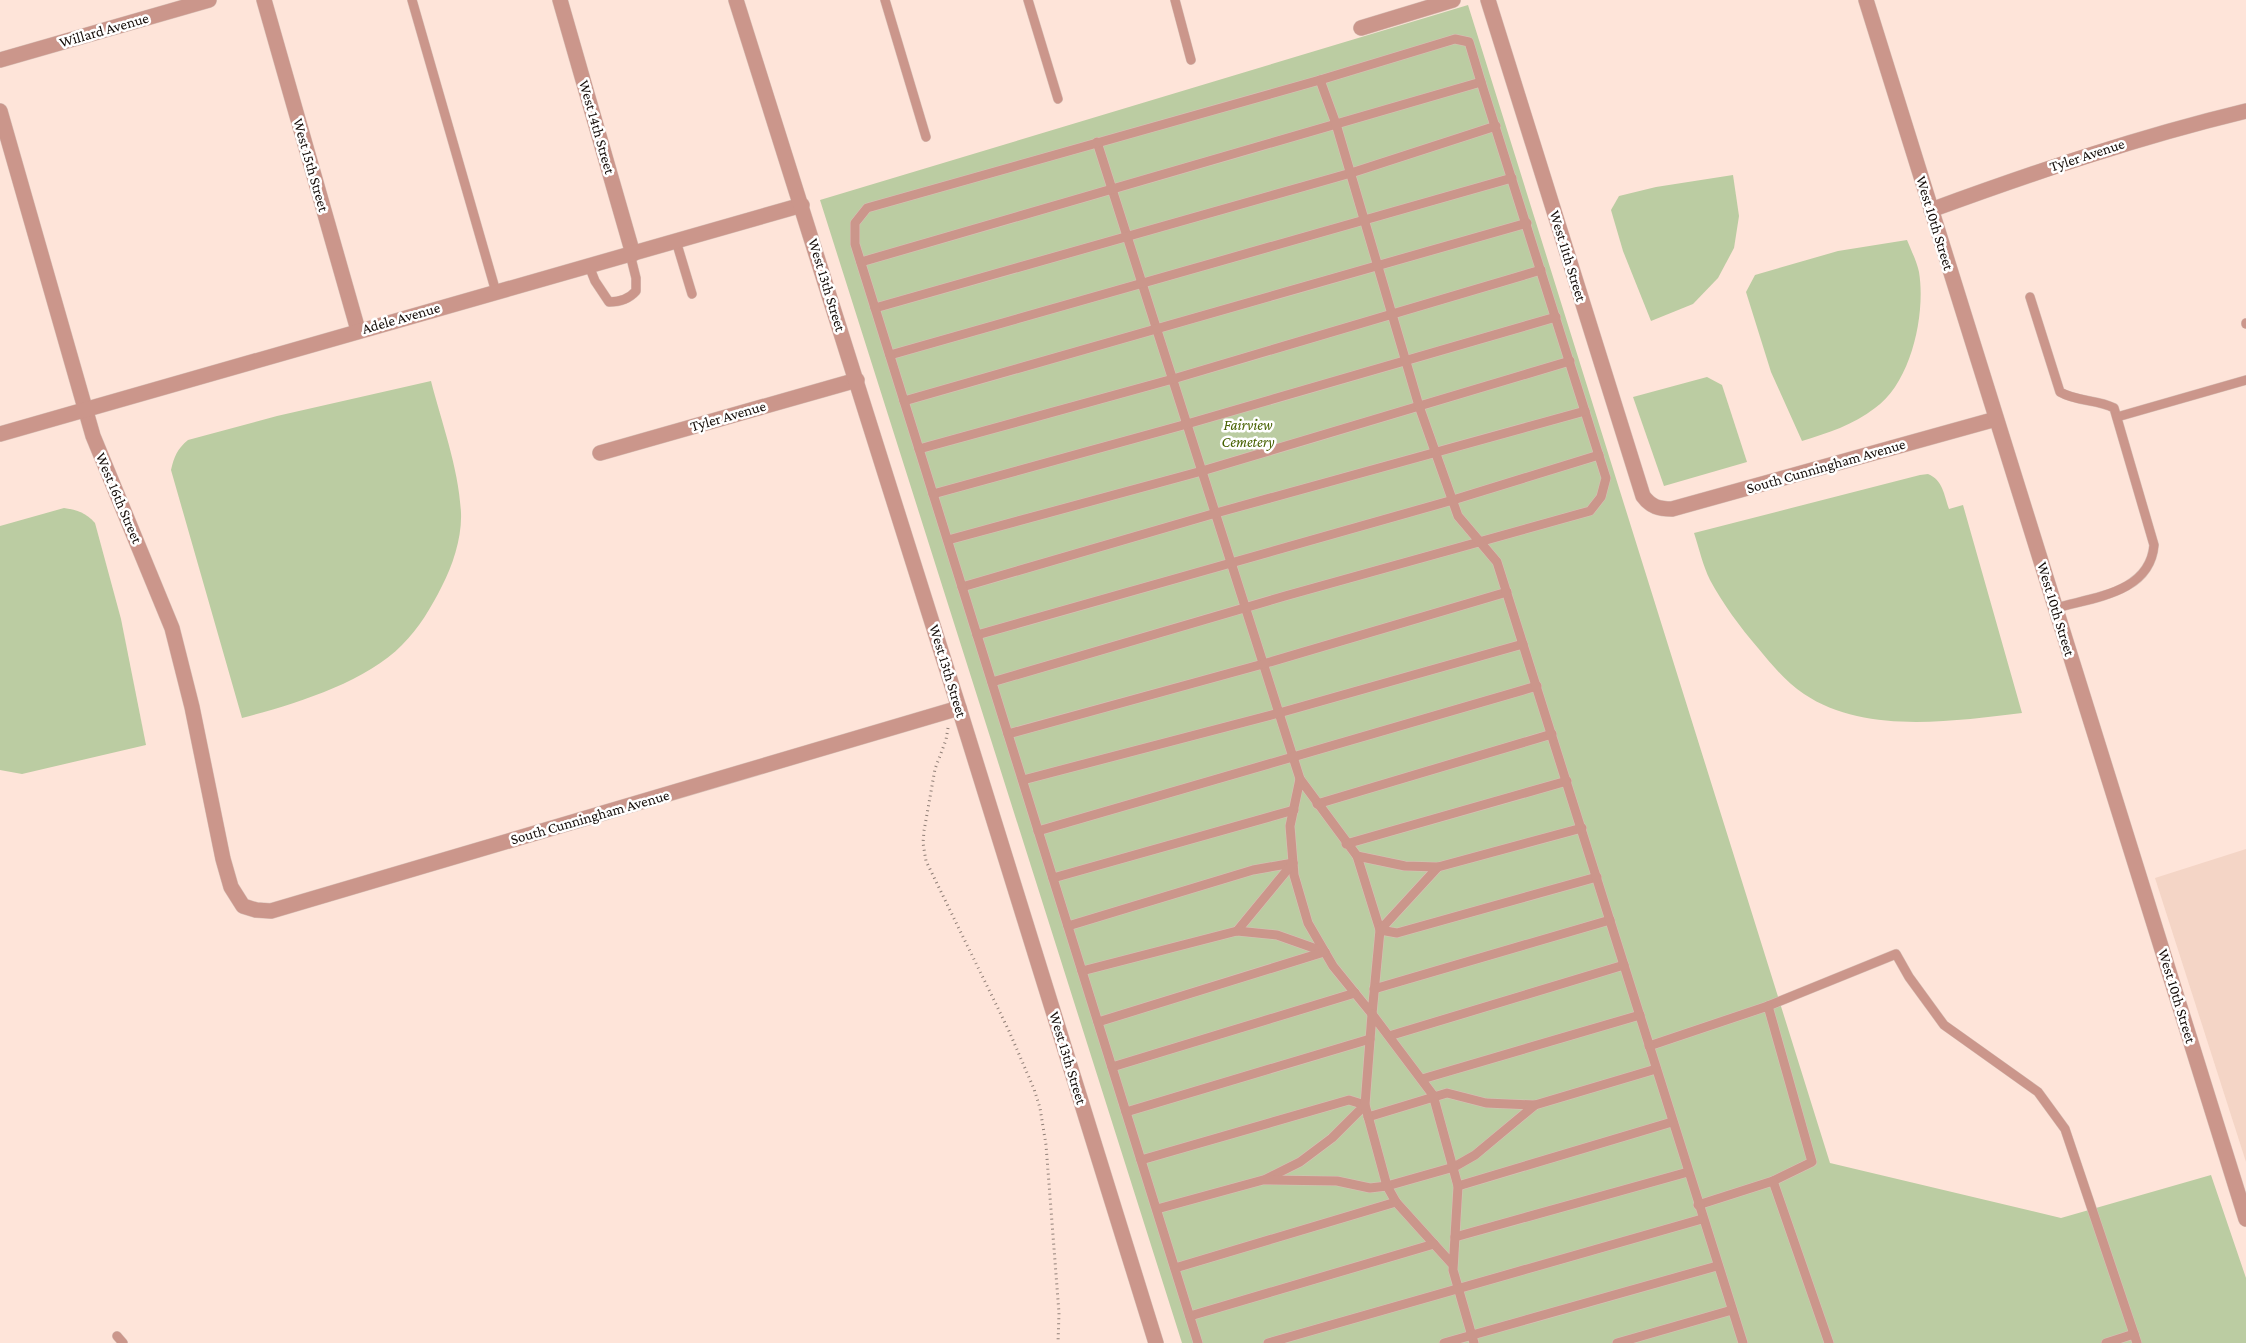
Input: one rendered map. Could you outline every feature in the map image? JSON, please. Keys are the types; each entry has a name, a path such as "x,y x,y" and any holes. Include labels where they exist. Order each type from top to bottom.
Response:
{"street":[{"name":"Willard Avenue","path":"0,60 209,0"},
{"name":"West 15th Street","path":"264,0 358,330"},
{"name":"West 14th Street","path":"560,0 632,254"},
{"name":"West 13th Street","path":"736,0 802,205 955,709 1156,1343"},
{"path":"1361,28 1453,0"},
{"name":"West 11th Street","path":"1488,0 1643,496 1655,507"},
{"name":"West 10th Street","path":"1866,0 2246,1219"},
{"name":"West 16th Street","path":"0,111 86,409 102,458 172,628 186,676 222,858 231,887"},
{"name":"Tyler Avenue","path":"1931,210 2031,173 2106,149 2178,127 2246,111"},
{"name":"Adele Avenue","path":"0,434 358,330 802,205"},
{"name":"Tyler Avenue","path":"600,453 856,380"},
{"name":"South Cunningham Avenue","path":"1655,507 1672,509 1996,419"},
{"name":"South Cunningham Avenue","path":"231,887 243,906 256,910 271,911 955,709"}],"lane":[{"path":"412,0 496,292"},
{"path":"885,0 926,137"},
{"path":"1028,0 1058,99"},
{"path":"1175,0 1191,60"},
{"path":"992,682 1590,510 1601,497 1606,478 1469,42 1455,39 1320,80 867,208 855,223 855,244 1198,1343"},
{"path":"1320,80 1351,173 1419,406 1458,516 1497,562 1742,1343"},
{"path":"861,262 1481,82"},
{"path":"875,308 1351,173 1496,126"},
{"path":"1097,142 1300,779 1346,844 1357,856 1380,930 1365,1105 1387,1186 1396,1202 1453,1266"},
{"path":"890,355 1512,178"},
{"path":"904,401 1526,223"},
{"path":"676,241 692,294"},
{"path":"589,266 595,281 609,302 616,302 630,297 636,291 632,254"},
{"path":"919,449 1392,315 1541,270"},
{"path":"2030,297 2060,392 2075,399 2106,404 2114,408 2154,545 2153,555 2144,574 2126,588 2056,608"},
{"path":"933,494 1187,424 1556,317"},
{"path":"948,540 1202,471 1570,362"},
{"path":"2117,417 2246,380"},
{"path":"962,587 1216,513 1586,412"},
{"path":"977,635 1453,500 1599,455"},
{"path":"1008,734 1263,664 1507,592"},
{"path":"1022,780 1279,712 1523,644"},
{"path":"1038,831 1537,686"},
{"path":"1318,804 1552,734"},
{"path":"1300,779 1290,826 1294,875 1308,923 1333,966 1433,1095 1458,1186 1453,1266 1473,1339"},
{"path":"1346,844 1567,781"},
{"path":"1053,878 1294,810"},
{"path":"1357,856 1405,866 1438,868 1582,828"},
{"path":"1068,926 1253,870 1293,864"},
{"path":"1237,931 1293,864"},
{"path":"1380,930 1438,868"},
{"path":"1380,930 1397,933 1597,877"},
{"path":"1374,989 1610,920"},
{"path":"1082,971 1237,931 1277,935 1325,952"},
{"path":"1098,1022 1325,952"},
{"path":"1649,1046 1768,1006 1896,954 1909,977 1944,1024 2038,1092 2065,1129 2136,1338 2106,1343"},
{"path":"1389,1036 1624,965"},
{"path":"1112,1067 1355,993"},
{"path":"1698,1205 1773,1180 1812,1162 1768,1006"},
{"path":"1422,1079 1640,1015"},
{"path":"1126,1112 1370,1039"},
{"path":"1368,1117 1433,1095 1447,1093 1486,1103 1535,1105 1656,1069"},
{"path":"1141,1160 1349,1100 1365,1105"},
{"path":"1157,1209 1263,1180 1300,1162 1332,1138 1365,1105"},
{"path":"1263,1180 1337,1181 1370,1188 1387,1186 1454,1167 1475,1155 1535,1105"},
{"path":"1458,1186 1672,1122"},
{"path":"1455,1237 1688,1172"},
{"path":"1773,1180 1829,1343"},
{"path":"1175,1268 1396,1202"},
{"path":"1268,1343 1459,1290 1702,1219"},
{"path":"1190,1316 1434,1244"},
{"path":"1444,1343 1473,1339 1717,1266"},
{"path":"1617,1343 1732,1310"}],"path":[{"path":"955,709 935,769 923,843 926,861 1008,1031 1034,1089 1040,1108 1046,1145 1059,1313 1058,1343"}],"shaded area":[{"path":"2246,849 2246,1162 2155,878"}],"green space":[{"name":"Fairview Cemetery","path":"1468,5 1830,1163 2061,1218 2211,1175 2246,1278 2246,1343 1182,1343 820,200"},
{"path":"1733,175 1739,216 1734,248 1718,278 1693,304 1651,321 1623,251 1611,210 1619,196 1656,187"},
{"path":"1907,240 1919,272 1921,289 1918,327 1907,365 1888,397 1867,414 1840,428 1802,441 1771,372 1746,292 1755,275 1838,251"},
{"path":"1707,377 1722,385 1747,462 1664,486 1633,397"},
{"path":"431,381 454,463 461,513 460,532 453,560 434,602 419,625 402,645 387,659 368,671 327,691 242,718 171,470 176,454 188,440 277,416"},
{"path":"1928,474 1940,484 1949,509 1963,505 2022,713 1967,719 1910,722 1854,715 1828,707 1797,689 1774,666 1732,615 1705,569 1694,533"},
{"path":"64,508 81,512 95,523 121,619 146,745 22,774 0,770 0,526"}]}
